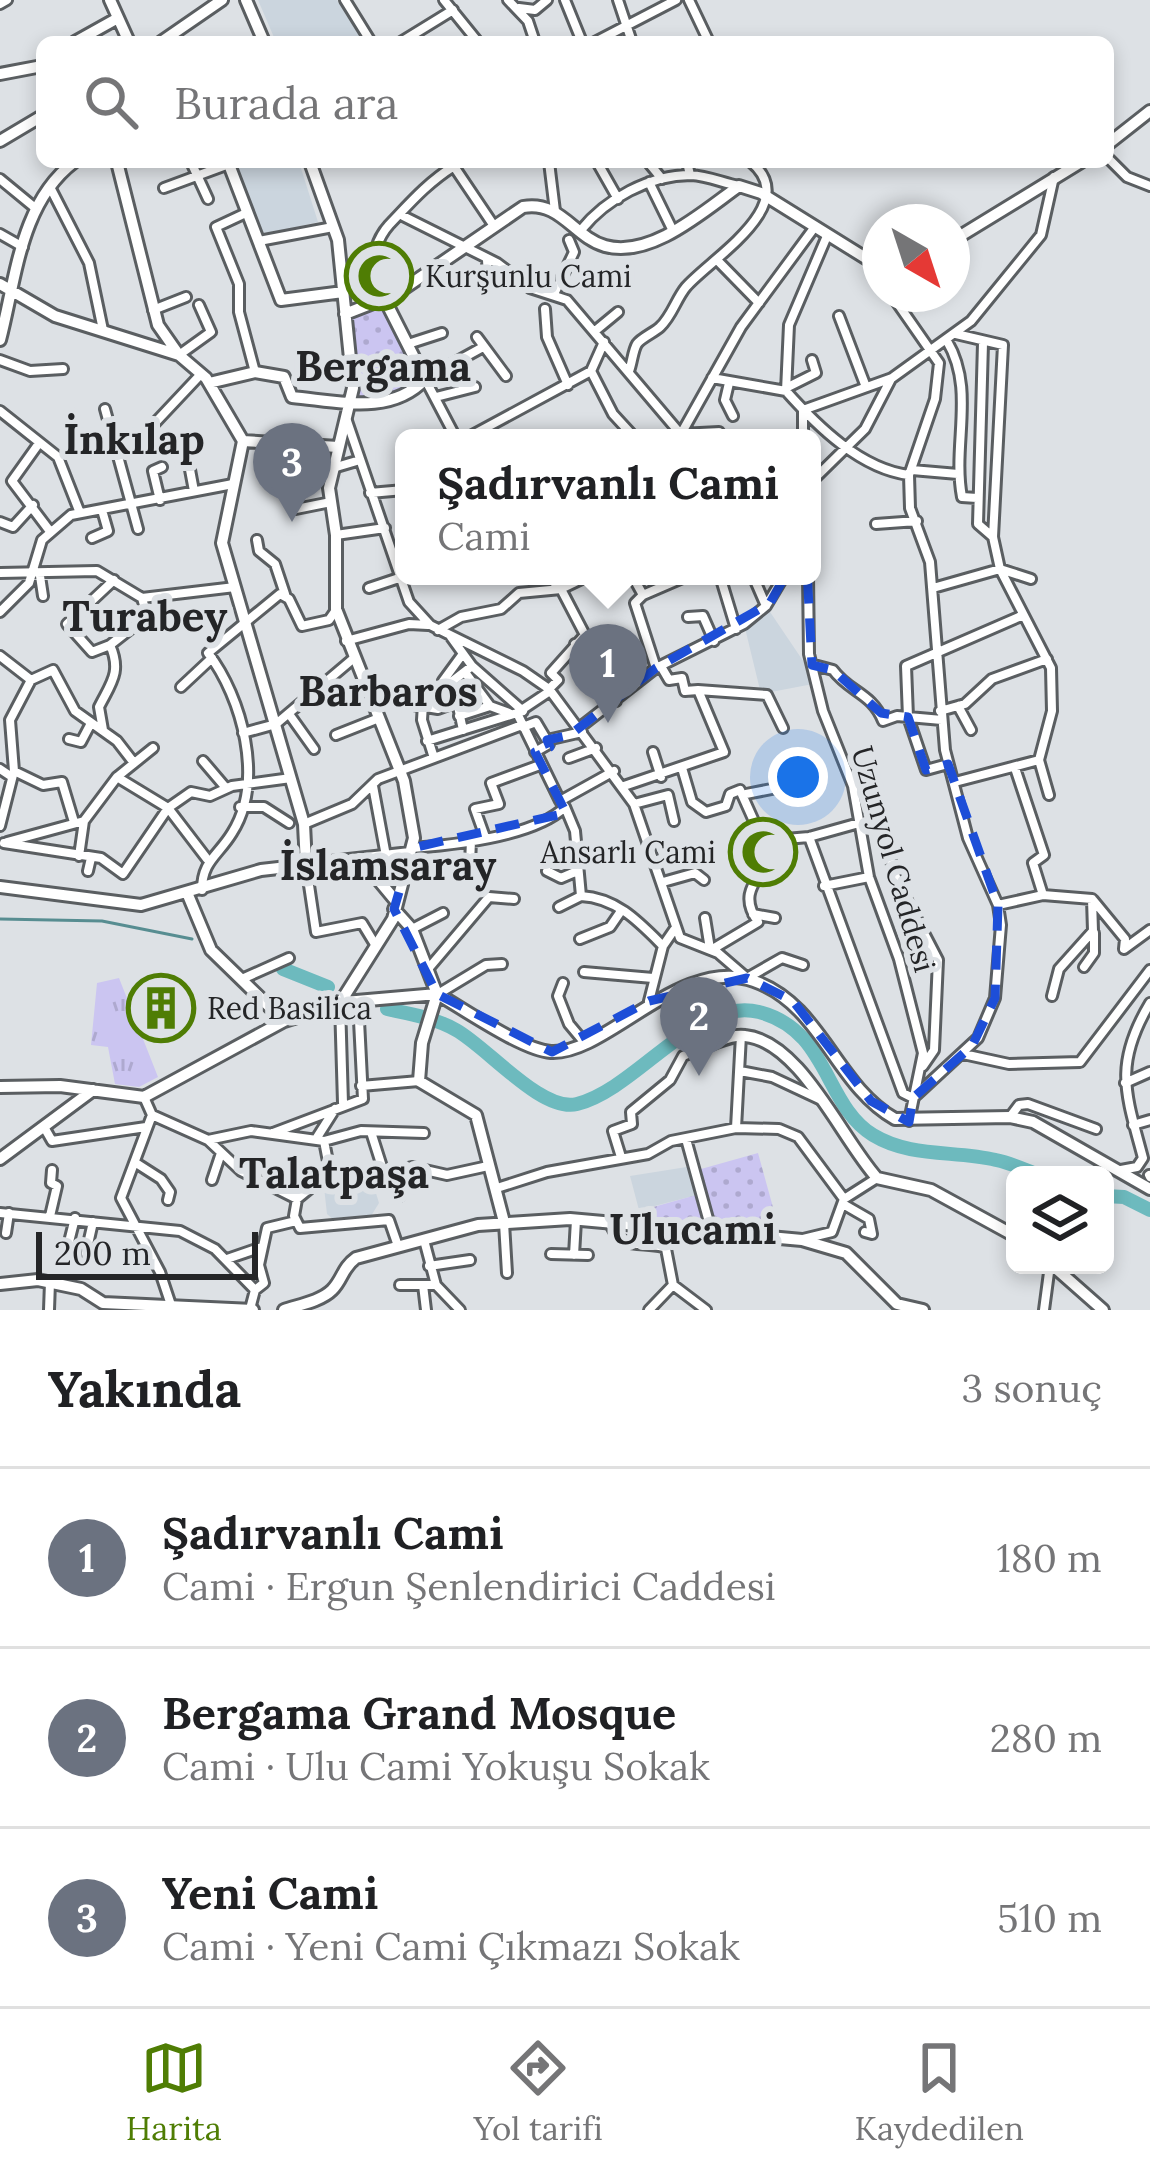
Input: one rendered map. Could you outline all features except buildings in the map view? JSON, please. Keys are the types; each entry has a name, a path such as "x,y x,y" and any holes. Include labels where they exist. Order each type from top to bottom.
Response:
{"main road":[{"path":"110,0 126,36"},
{"path":"177,36 222,0"},
{"path":"246,0 261,36"},
{"path":"86,36 118,18"},
{"path":"0,74 36,67"},
{"path":"1114,139 1150,112"},
{"path":"0,141 36,123"},
{"path":"0,340 34,207 64,168"},
{"path":"118,168 152,311 179,355 205,378 243,441 220,532 304,824 306,865"},
{"path":"231,168 281,301 385,301 523,207 555,211 612,247 673,231 739,186 862,256"},
{"path":"312,168 334,227 353,402 332,468 336,609 410,807 411,851 395,904 376,946 340,1003"},
{"path":"970,230 1070,168"},
{"path":"0,284 55,316 179,355"},
{"path":"205,378 255,372 284,377 292,397 394,400 425,380 385,301"},
{"path":"243,441 338,447"},
{"path":"0,887 141,905 261,870 411,851"},
{"path":"361,859 412,929 428,970 435,998 423,1040 419,1081 473,1111 504,1222"},
{"path":"188,895 211,950 284,1021"},
{"path":"0,1087 144,1097 284,1021 358,1000 435,998 539,1049 564,1050 649,1001 747,978 793,1001 872,1101 909,1122 1010,1117 1033,1122 1150,1189"},
{"path":"687,994 707,1041 741,1035 781,1052 807,1077 877,1178 931,1190 1006,1231"},
{"path":"0,1160 93,1090"},
{"path":"284,1310 326,1296 337,1285 343,1267 356,1258 504,1222 576,1220 802,1240 857,1261 897,1307 923,1310"},
{"path":"1061,1274 1102,1310"},
{"path":"4,1287 50,1282 81,1288 103,1306 251,1310"}],"street":[{"path":"345,0 367,36"},
{"path":"444,0 473,36"},
{"path":"508,0 518,8 532,36"},
{"path":"518,8 535,10 547,0"},
{"path":"565,0 580,36"},
{"path":"618,0 629,36"},
{"path":"606,36 676,0"},
{"path":"689,0 706,36"},
{"path":"411,36 453,10"},
{"path":"1114,164 1150,187"},
{"path":"196,168 208,199"},
{"path":"164,188 215,168"},
{"path":"344,299 368,267 387,226 403,216 418,190 448,168"},
{"path":"456,168 494,226"},
{"path":"550,168 555,211"},
{"path":"600,168 618,199"},
{"path":"653,168 662,179"},
{"path":"688,168 690,175"},
{"path":"628,373 637,344 664,324 688,284 732,249 766,199 758,168"},
{"path":"577,228 649,182 690,175 739,186"},
{"path":"803,410 892,378 947,341 994,299 1041,236 1054,176"},
{"path":"0,178 34,207"},
{"path":"649,182 673,231"},
{"path":"49,184 89,263 103,330"},
{"path":"246,213 216,227 239,284 236,292 255,372"},
{"path":"403,216 488,260 530,288 555,292 595,331 677,429"},
{"path":"257,242 334,227"},
{"path":"686,429 712,378 814,228"},
{"path":"0,234 24,248"},
{"path":"827,236 789,325 783,378 787,389 803,410 878,468 958,474"},
{"path":"555,292 574,252 569,240"},
{"path":"488,260 488,276"},
{"path":"718,261 759,304"},
{"path":"152,311 186,297"},
{"path":"179,355 211,332 199,305"},
{"path":"545,308 547,337 568,385"},
{"path":"595,331 618,312"},
{"path":"809,837 882,1047 902,1093 914,1098 978,1038 994,998 998,905 968,838 948,764 933,588 910,508 910,472 939,382 931,352 903,312"},
{"path":"839,316 866,387"},
{"path":"408,344 442,333"},
{"path":"956,334 1003,345 993,537 1000,569 1047,659 1052,711 1040,760 1049,796"},
{"path":"477,337 506,376"},
{"path":"947,341 956,356 964,400 958,474 962,497 977,498"},
{"path":"484,429 591,371 604,342"},
{"path":"983,343 978,524 993,537"},
{"path":"452,429 425,380 483,347"},
{"path":"0,360 30,371 63,369"},
{"path":"712,378 787,389 816,373 812,360"},
{"path":"591,371 626,429"},
{"path":"138,441 205,378"},
{"path":"821,472 865,429 892,378"},
{"path":"729,383 725,400 734,416"},
{"path":"436,397 475,387"},
{"path":"105,409 138,530"},
{"path":"0,410 58,458 80,513"},
{"path":"803,410 803,429"},
{"path":"347,421 395,559"},
{"path":"38,446 14,472 12,481 49,530"},
{"path":"338,447 359,456"},
{"path":"332,468 359,456"},
{"path":"188,459 196,494"},
{"path":"0,463 14,472"},
{"path":"162,467 153,471 166,501"},
{"path":"0,611 36,576 49,530 80,513 166,501 233,484"},
{"path":"370,493 395,491"},
{"path":"296,509 331,502"},
{"path":"0,522 13,526 33,505"},
{"path":"92,538 108,530 102,510"},
{"path":"876,524 916,520"},
{"path":"336,535 385,528"},
{"path":"256,539 259,551 274,564 302,626 329,620 336,609"},
{"path":"933,588 1000,569 1031,579"},
{"path":"0,573 36,576 97,571 142,598 235,587"},
{"path":"36,576 43,596"},
{"path":"369,587 395,579"},
{"path":"115,580 67,624 92,652 147,616 142,598"},
{"path":"406,585 434,628"},
{"path":"427,741 520,711 558,680 553,668 585,635 557,585"},
{"path":"434,628 501,609 519,593 569,585"},
{"path":"637,585 643,595"},
{"path":"666,585 635,603 668,680 682,678 686,691 767,695 783,728"},
{"path":"723,585 736,629"},
{"path":"757,585 766,606"},
{"path":"547,740 581,730 659,668 736,629 766,606 779,585"},
{"name":"Uzunyol Caddesi","path":"808,585 806,640 823,711 853,786 868,877 899,959 921,1067 909,1122"},
{"path":"202,890 207,859 231,834 244,785 237,697 208,653 280,594 286,595"},
{"path":"688,617 703,616 714,640"},
{"path":"948,764 926,770 908,718 906,666 1021,616"},
{"path":"346,640 409,624 434,628 524,671 549,690 624,786 663,882 674,929 663,946 649,1001"},
{"path":"450,636 490,706"},
{"path":"103,730 99,707 117,669 110,644"},
{"path":"575,644 616,701"},
{"path":"591,663 620,645"},
{"path":"462,655 444,676 457,702 463,730"},
{"path":"0,656 32,680"},
{"path":"181,687 212,658"},
{"path":"243,734 276,724 354,658"},
{"path":"814,665 833,670 843,683 872,697 883,721 941,716 992,680 1047,659"},
{"path":"0,826 13,774 5,720 32,680 53,670 75,711 132,754 134,763"},
{"path":"423,704 469,670"},
{"path":"469,670 536,722 549,748 535,752"},
{"path":"624,786 724,752 698,690"},
{"path":"371,698 438,709 457,702"},
{"path":"423,704 434,758"},
{"path":"459,716 490,706 520,711"},
{"path":"958,706 970,730"},
{"path":"520,711 540,765 575,831 575,872 581,896"},
{"path":"289,714 314,749"},
{"path":"336,735 379,718"},
{"path":"304,824 352,804 373,784 400,770 536,722"},
{"path":"69,739 81,742 90,725"},
{"path":"2,843 78,821 117,778 153,748"},
{"path":"569,758 596,748"},
{"path":"653,752 661,777"},
{"path":"955,782 1040,760"},
{"path":"203,761 226,788"},
{"path":"485,837 475,809 499,804 491,783 540,765"},
{"path":"682,768 692,802 706,812 726,806 730,794 818,780"},
{"path":"1016,768 1044,855 1033,863 1043,895"},
{"path":"0,769 43,785 62,782 78,821 79,856"},
{"path":"411,851 471,841 551,819 562,804 614,771"},
{"path":"117,778 168,808 207,859"},
{"path":"2,843 109,861 124,874 168,808 196,790 211,796 226,788 291,778"},
{"path":"373,784 386,856"},
{"path":"710,950 731,934 756,925 748,886 774,850 773,835 767,827 757,828 746,794"},
{"path":"634,804 668,795 674,821"},
{"path":"241,807 264,807 289,823"},
{"path":"773,835 809,837 877,818 898,883 938,961 934,1050 921,1067"},
{"path":"470,862 471,841"},
{"path":"88,872 91,857"},
{"path":"306,865 316,932 362,923 376,946"},
{"path":"547,872 561,878 575,872"},
{"path":"663,882 695,873 704,880"},
{"path":"824,886 868,877"},
{"path":"998,905 1043,895 1092,899 1125,939 1124,949 1150,930"},
{"path":"559,907 581,896 603,899 640,919 663,946"},
{"path":"428,970 489,897 514,899"},
{"path":"1084,967 1094,953 1092,899"},
{"path":"580,939 610,927 621,911"},
{"path":"412,929 443,913"},
{"path":"752,914 776,918"},
{"path":"705,918 710,950"},
{"path":"674,929 747,978 782,958 802,965"},
{"path":"1052,996 1059,969 1093,931"},
{"path":"242,979 289,958"},
{"path":"435,998 486,965 502,964"},
{"path":"963,1054 1009,1064 1080,1062 1150,970"},
{"path":"584,972 653,978"},
{"path":"563,983 558,996 568,1024 584,1042"},
{"path":"268,1135 363,1099 358,1000"},
{"path":"296,1221 297,1198 330,1172 320,1140 340,1105 340,1003"},
{"path":"1121,1170 1137,1167 1147,1158 1133,1125 1125,1083 1130,1037 1150,1004"},
{"path":"736,1127 741,1035"},
{"path":"621,1159 613,1131 632,1124 631,1112 670,1080 683,1056 707,1041"},
{"path":"740,1071 772,1077 819,1099"},
{"path":"1125,1083 1150,1072"},
{"path":"361,1085 419,1081"},
{"path":"144,1097 152,1114 208,1140 241,1171 297,1198"},
{"path":"1010,1117 1018,1105 1028,1104 1096,1129"},
{"path":"152,1114 121,1198 172,1307"},
{"path":"1133,1125 1150,1120"},
{"path":"44,1127 52,1141 146,1127"},
{"path":"497,1188 736,1127 779,1129 798,1137 844,1202 869,1219 872,1234 865,1232"},
{"path":"208,1140 240,1131 320,1140 371,1132 424,1132"},
{"path":"371,1132 384,1173 412,1167 447,1175 488,1166"},
{"path":"686,1139 712,1233"},
{"path":"212,1180 221,1153"},
{"path":"136,1163 161,1179 170,1192 168,1200"},
{"path":"50,1216 57,1186 50,1183 52,1170"},
{"path":"392,1171 400,1196"},
{"path":"802,1240 832,1232 844,1202 877,1178"},
{"path":"6,1233 4,1213 180,1232 227,1259 255,1290"},
{"path":"69,1242 75,1218"},
{"path":"251,1310 255,1290 264,1283 259,1265 269,1226 296,1221 314,1230 389,1220 399,1250"},
{"path":"574,1255 576,1220"},
{"path":"86,1253 93,1222"},
{"path":"504,1222 507,1273"},
{"path":"610,1224 617,1238 635,1247 663,1247"},
{"path":"662,1228 673,1285 706,1310"},
{"path":"424,1239 436,1285 460,1310"},
{"path":"227,1259 263,1246"},
{"path":"551,1255 588,1255"},
{"path":"429,1266 470,1260"},
{"path":"1044,1310 1050,1274"},
{"path":"49,1310 50,1282"},
{"path":"400,1285 436,1285"},
{"path":"423,1285 426,1310"},
{"path":"650,1310 673,1285"},
{"path":"314,1310 326,1296"}],"highlighted area":[{"path":"796,474 812,481 804,512 812,665 833,670 881,713 908,717 926,770 948,764 998,905 995,998 972,1046 913,1098 909,1122 871,1101 793,1001 747,978 649,1001 552,1052 437,994 394,909 412,848 566,813 535,752 550,747 547,740 570,735 656,668 770,603 788,571 789,488"}],"shaded area":[{"path":"258,0 337,0 359,36 273,36"},
{"path":"235,168 301,168 318,222 261,235"},
{"path":"766,606 818,683 761,694 744,624"},
{"path":"693,1166 701,1194 639,1210 630,1176"},
{"path":"334,1173 337,1181 363,1173 372,1180 379,1203 368,1221 336,1222 327,1214 323,1178"}],"green space":[{"path":"385,300 425,379 409,394 353,402 345,314"},
{"path":"119,978 158,1077 139,1087 115,1084 108,1047 91,1045 97,983"},
{"path":"758,1153 782,1240 643,1226 639,1211 700,1194 694,1171"}],"waterway":[{"path":"0,919 102,921 192,939"},
{"path":"283,969 328,987"},
{"path":"387,1009 456,1030 532,1089 563,1104 600,1095 713,1018 736,1011 759,1012 782,1021 799,1035 844,1106 873,1135 902,1147 1016,1166"},
{"path":"1114,1196 1150,1210"}],"place":[{"name":"Kurşunlu Cami","path":"379,276"},
{"name":"Yeni Cami","path":"292,522"},
{"name":"Şadırvanlı Cami","path":"608,723"},
{"name":"Ansarlı Cami","path":"763,852"},
{"name":"Red Basilica","path":"161,1008"},
{"name":"Bergama Grand Mosque","path":"699,1076"}],"district":[{"name":"Bergama","path":"383,366"},
{"name":"İnkılap","path":"134,439"},
{"name":"Turabey","path":"145,616"},
{"name":"Barbaros","path":"388,691"},
{"name":"İslamsaray","path":"388,865"},
{"name":"Talatpaşa","path":"334,1173"},
{"name":"Ulucami","path":"693,1229"}]}
